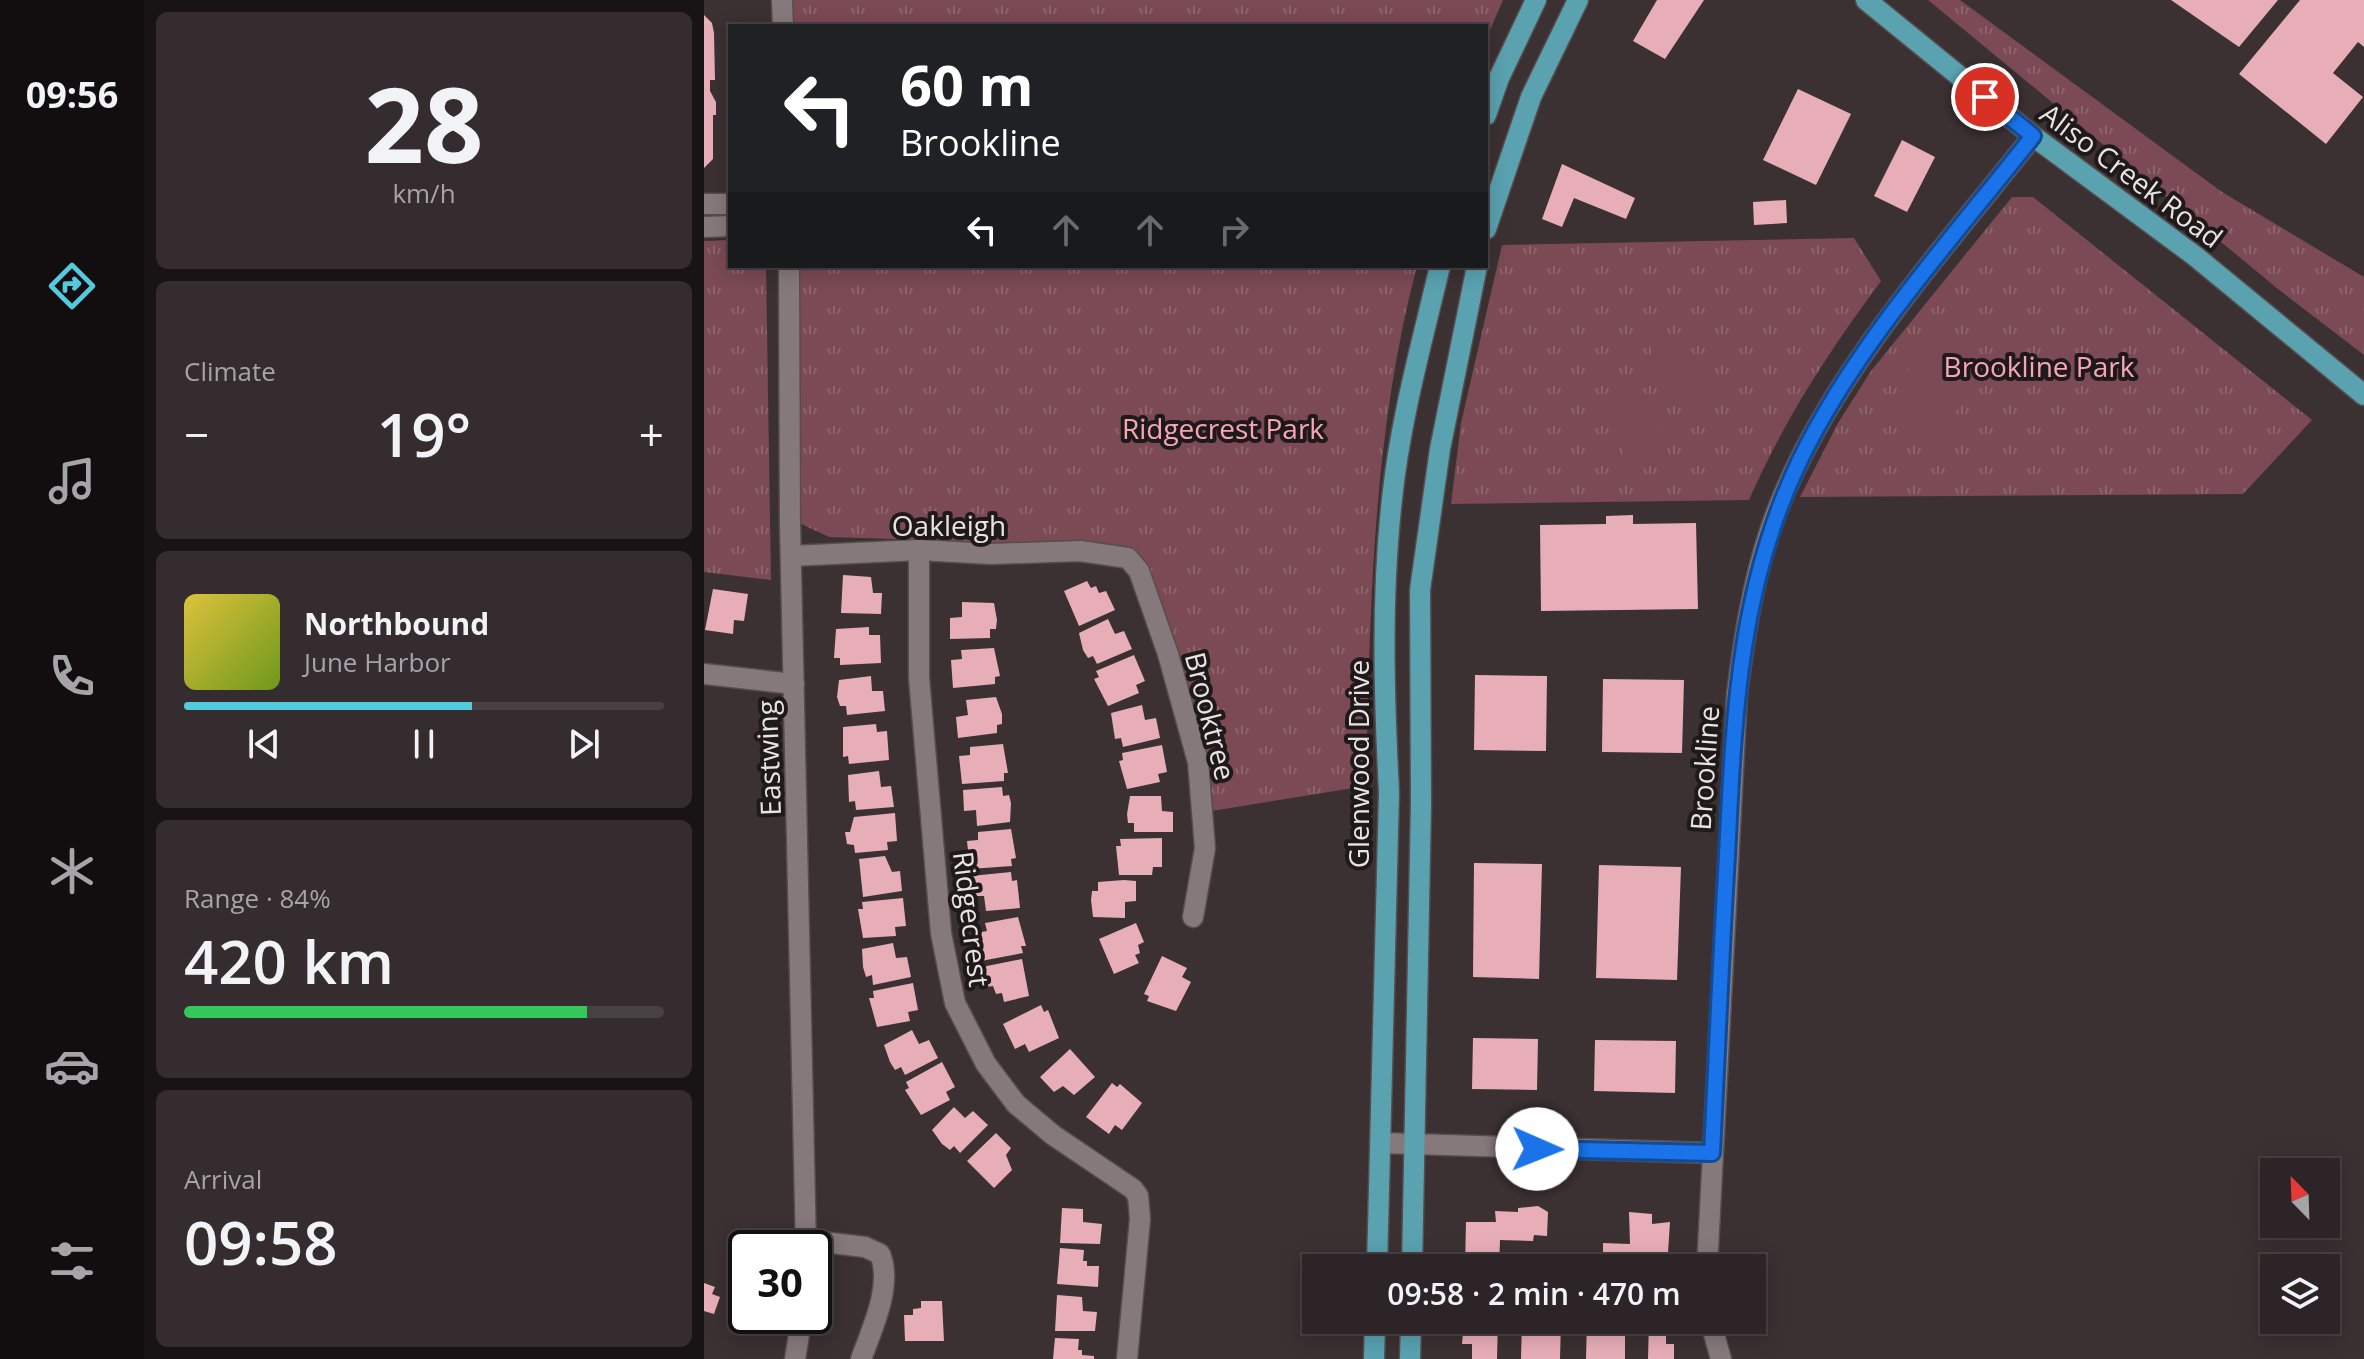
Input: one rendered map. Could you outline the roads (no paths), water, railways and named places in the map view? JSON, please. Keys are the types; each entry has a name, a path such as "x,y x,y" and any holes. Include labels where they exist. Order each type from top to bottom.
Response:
{"main road":[{"path":"1488,109 1499,78 1536,0"},
{"path":"1488,223 1531,97 1578,0"},
{"name":"Aliso Creek Road","path":"1866,0 2033,136 2195,256 2364,395"},
{"name":"Glenwood Drive","path":"1377,1254 1389,792 1385,724 1386,585 1392,498 1440,268"},
{"path":"1412,1254 1420,590 1440,449 1477,268"},
{"path":"1374,1359 1375,1334"},
{"path":"1410,1359 1411,1334"}],"street":[{"path":"782,0 783,24"},
{"name":"Brookline","path":"1708,1254 1737,694 1746,622 1769,532 1801,459 1838,394 1884,326 2033,136"},
{"path":"704,204 728,204"},
{"path":"704,227 728,226"},
{"name":"Eastwing","path":"789,268 791,556 806,1230"},
{"name":"Oakleigh","path":"791,556 919,550 1107,554"},
{"name":"Ridgecrest","path":"919,550 919,678 941,933 951,991 979,1053 1016,1104 1053,1135 1126,1184 1138,1196 1140,1219 1127,1359"},
{"name":"Brooktree","path":"1107,554 1128,558 1139,571 1168,654 1198,762 1205,848 1193,917"},
{"path":"704,674 794,684"},
{"path":"1381,1143 1712,1153"},
{"path":"832,1245 865,1247 880,1254 886,1268 861,1359"},
{"path":"795,1359 799,1334"},
{"path":"1714,1334 1721,1359"}],"park label":[{"name":"Brookline Park","path":"2039,366"},
{"name":"Ridgecrest Park","path":"1223,428"}]}
